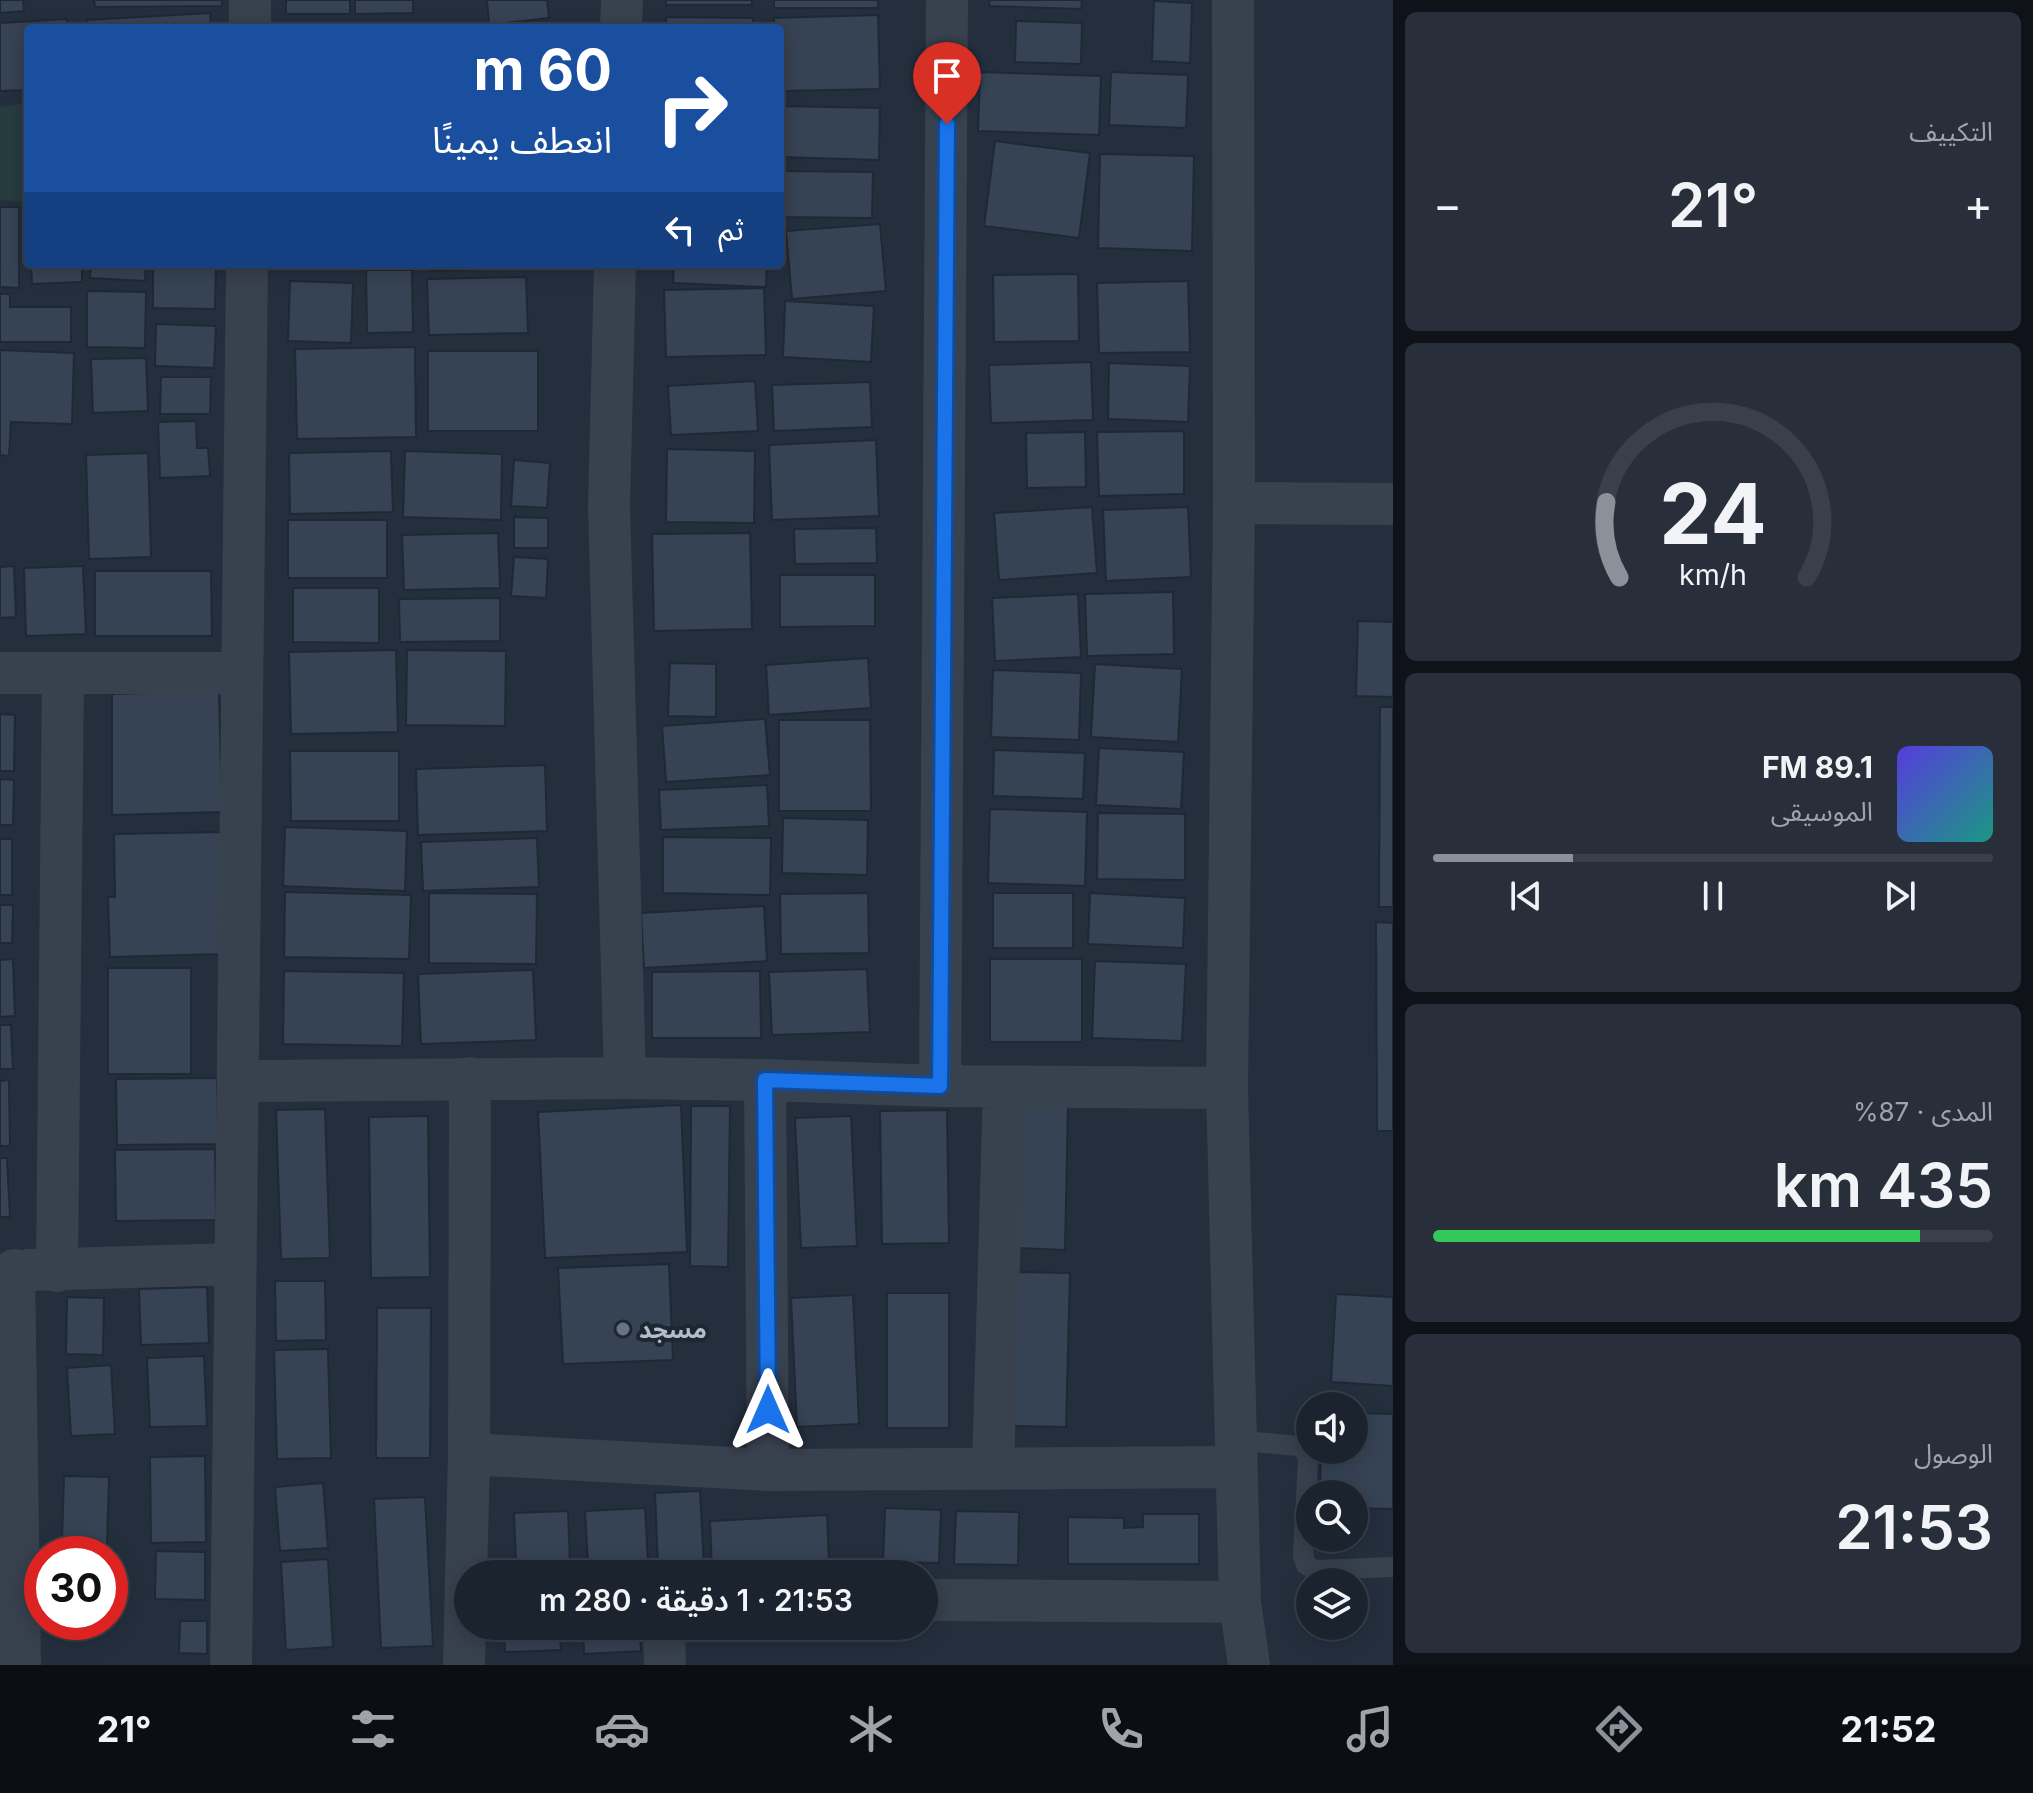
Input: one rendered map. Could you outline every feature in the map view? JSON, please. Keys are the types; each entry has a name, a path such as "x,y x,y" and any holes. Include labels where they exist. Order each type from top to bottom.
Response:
{"street":[{"path":"250,0 250,24"},
{"path":"621,24 622,0"},
{"path":"940,1086 947,0"},
{"path":"1233,0 1234,503 1227,1088 1240,1602 1249,1665"},
{"path":"231,1665 247,268"},
{"path":"615,268 609,506 625,1078"},
{"path":"1234,503 1393,504"},
{"path":"0,673 242,673"},
{"path":"57,1271 63,674"},
{"path":"464,1665 469,1454 470,1078"},
{"path":"238,1081 625,1078 940,1086 1227,1088"},
{"path":"765,1080 768,1470"},
{"path":"993,1469 1004,1087"},
{"path":"20,1665 7,1270 235,1264"},
{"path":"469,1454 768,1470 993,1469 1235,1454"},
{"path":"938,1600 1240,1602"},
{"path":"664,1640 665,1665"}],"lane":[{"path":"1235,1454 1297,1446 1305,1450 1308,1459 1303,1556 1306,1565 1315,1570 1393,1567"}],"green space":[{"path":"24,104 24,202 0,200 0,107"}],"building":[{"path":"0,0 23,0 24,11 0,13"},
{"path":"94,0 222,0 222,6 95,7"},
{"path":"286,0 350,0 350,14 286,14"},
{"path":"355,0 413,0 413,13 355,14"},
{"path":"487,0 547,0 549,18 489,24"},
{"path":"666,0 752,0 752,5 666,5"},
{"path":"774,0 878,0 878,8 774,8"},
{"path":"990,0 1082,0 1081,9 989,6"},
{"path":"1154,1 1192,3 1190,63 1152,61"},
{"path":"210,13 211,24 88,24 87,20"},
{"path":"878,15 880,89 784,91 784,24 774,24 774,18"},
{"path":"666,17 753,18 753,24 666,24"},
{"path":"67,19 68,24 24,24 24,90 0,91 0,23"},
{"path":"1016,21 1082,23 1081,64 1015,62"},
{"path":"980,72 1101,76 1099,135 978,131"},
{"path":"1111,72 1188,75 1186,128 1109,125"},
{"path":"784,106 880,108 879,160 784,157"},
{"path":"995,141 1090,153 1079,238 984,226"},
{"path":"1100,154 1194,156 1192,251 1098,248"},
{"path":"784,171 873,172 872,218 784,217"},
{"path":"0,207 19,207 19,288 0,287"},
{"path":"880,224 886,291 792,299 786,231"},
{"path":"31,268 82,268 82,282 32,284"},
{"path":"91,268 146,268 145,281 90,278"},
{"path":"153,268 216,268 215,309 153,308"},
{"path":"431,268 502,268 431,271"},
{"path":"674,268 767,268 766,287 673,283"},
{"path":"366,270 412,270 413,332 367,333"},
{"path":"1078,274 1079,341 994,342 993,275"},
{"path":"526,277 528,333 429,335 427,279"},
{"path":"290,281 353,283 351,343 288,341"},
{"path":"1188,281 1190,352 1099,353 1097,283"},
{"path":"764,288 766,355 666,357 664,290"},
{"path":"87,291 146,292 145,348 87,347"},
{"path":"0,294 10,294 10,307 71,307 71,342 0,342"},
{"path":"785,301 874,306 871,362 783,357"},
{"path":"156,324 216,326 214,368 155,366"},
{"path":"415,347 416,437 297,439 295,349"},
{"path":"0,350 74,353 72,424 11,422 9,456 0,455"},
{"path":"428,351 538,351 538,431 428,431"},
{"path":"146,358 148,411 93,413 91,359"},
{"path":"1091,362 1093,420 991,423 989,365"},
{"path":"1109,363 1190,366 1188,422 1108,419"},
{"path":"161,377 211,377 210,414 160,414"},
{"path":"755,381 758,431 671,435 668,386"},
{"path":"870,382 872,427 774,431 772,385"},
{"path":"196,421 197,448 208,448 210,476 160,478 158,422"},
{"path":"1184,431 1184,494 1099,496 1097,432"},
{"path":"1085,432 1086,487 1027,488 1026,433"},
{"path":"876,440 879,516 772,520 769,445"},
{"path":"667,449 755,451 754,523 666,522"},
{"path":"391,451 393,512 290,514 289,453"},
{"path":"405,451 502,454 501,520 403,517"},
{"path":"148,453 151,557 89,559 86,455"},
{"path":"514,460 550,463 547,508 511,506"},
{"path":"1092,507 1097,573 999,580 994,513"},
{"path":"1188,507 1191,577 1106,581 1103,510"},
{"path":"514,517 548,518 548,548 514,548"},
{"path":"288,520 387,520 387,578 288,578"},
{"path":"876,528 877,563 795,564 794,529"},
{"path":"498,533 500,588 404,590 402,535"},
{"path":"750,533 752,629 654,631 652,534"},
{"path":"514,557 548,559 546,598 511,596"},
{"path":"14,566 16,617 0,618 0,567"},
{"path":"83,566 86,634 26,636 24,568"},
{"path":"95,571 211,571 212,636 95,636"},
{"path":"780,575 875,575 875,626 780,627"},
{"path":"293,588 379,588 379,643 293,642"},
{"path":"1173,592 1174,654 1087,656 1085,594"},
{"path":"1078,594 1081,657 995,661 992,598"},
{"path":"500,598 500,641 400,642 399,599"},
{"path":"1358,621 1393,622 1393,697 1356,696"},
{"path":"396,650 398,732 291,734 289,652"},
{"path":"407,650 506,651 505,726 406,725"},
{"path":"868,658 871,708 769,715 766,665"},
{"path":"670,663 716,664 716,717 668,716"},
{"path":"1095,664 1182,669 1178,742 1091,737"},
{"path":"993,670 1081,673 1079,740 991,737"},
{"path":"219,691 222,812 112,815 112,694"},
{"path":"1380,707 1393,707 1393,907 1379,907"},
{"path":"0,714 15,715 14,771 0,771"},
{"path":"765,719 770,775 666,782 662,726"},
{"path":"779,720 870,720 871,811 779,811"},
{"path":"1099,748 1184,752 1181,809 1096,805"},
{"path":"994,750 1085,753 1083,799 993,796"},
{"path":"290,751 399,751 399,821 291,821"},
{"path":"545,765 547,831 418,835 416,769"},
{"path":"0,779 14,780 13,825 0,825"},
{"path":"767,785 769,826 661,830 659,790"},
{"path":"990,809 1087,812 1085,886 988,883"},
{"path":"1098,813 1185,814 1185,880 1097,879"},
{"path":"783,818 868,820 867,875 782,873"},
{"path":"285,827 407,831 405,891 283,886"},
{"path":"221,832 224,954 110,957 108,897 115,897 114,834"},
{"path":"663,837 771,838 770,895 663,893"},
{"path":"537,838 539,887 423,891 421,842"},
{"path":"0,839 12,839 12,895 0,895"},
{"path":"285,892 411,895 409,959 284,957"},
{"path":"429,893 537,894 536,964 429,963"},
{"path":"868,893 869,953 781,954 780,894"},
{"path":"993,893 1073,893 1073,948 993,948"},
{"path":"1090,893 1185,898 1183,948 1088,944"},
{"path":"0,905 13,905 12,943 0,943"},
{"path":"764,906 767,961 644,968 641,913"},
{"path":"1376,922 1393,923 1393,1131 1377,1131"},
{"path":"13,959 15,1016 0,1017 0,960"},
{"path":"990,959 1082,959 1082,1042 990,1042"},
{"path":"1095,961 1186,964 1182,1041 1092,1038"},
{"path":"108,968 191,968 191,1074 108,1074"},
{"path":"867,969 870,1032 772,1035 769,972"},
{"path":"533,970 536,1040 421,1044 418,974"},
{"path":"284,971 404,973 402,1046 283,1044"},
{"path":"760,971 761,1038 652,1038 652,972"},
{"path":"0,1025 11,1025 13,1069 0,1069"},
{"path":"217,1078 218,1144 117,1145 116,1079"},
{"path":"9,1080 10,1146 0,1146 0,1081"},
{"path":"1021,1104 1068,1105 1065,1250 1017,1248"},
{"path":"681,1105 687,1252 545,1258 538,1112"},
{"path":"691,1106 730,1106 728,1267 690,1266"},
{"path":"325,1109 330,1258 281,1259 276,1110"},
{"path":"947,1110 949,1243 882,1244 880,1111"},
{"path":"428,1116 430,1277 371,1278 369,1117"},
{"path":"851,1116 857,1246 801,1248 795,1118"},
{"path":"215,1149 216,1220 116,1221 115,1150"},
{"path":"0,1158 7,1158 10,1217 0,1217"},
{"path":"669,1264 673,1360 563,1364 558,1268"},
{"path":"1016,1272 1070,1273 1066,1427 1012,1426"},
{"path":"275,1281 325,1281 326,1340 276,1341"},
{"path":"207,1287 209,1343 141,1345 139,1289"},
{"path":"887,1293 949,1293 949,1428 887,1428"},
{"path":"1336,1294 1393,1297 1393,1386 1331,1382"},
{"path":"853,1295 859,1424 797,1427 791,1298"},
{"path":"67,1297 104,1298 103,1355 66,1354"},
{"path":"377,1308 431,1308 430,1458 376,1458"},
{"path":"328,1349 331,1458 277,1459 274,1350"},
{"path":"204,1356 207,1426 150,1427 147,1358"},
{"path":"111,1365 115,1434 71,1436 67,1368"},
{"path":"1368,1413 1393,1414 1393,1509 1368,1508 1368,1480 1320,1480 1321,1464 1368,1464"},
{"path":"205,1456 206,1542 151,1543 150,1457"},
{"path":"64,1476 109,1477 107,1536 62,1536"},
{"path":"323,1483 328,1548 280,1551 275,1487"},
{"path":"700,1491 704,1560 658,1560 655,1493"},
{"path":"425,1497 433,1646 381,1648 374,1499"},
{"path":"645,1508 648,1560 588,1560 585,1511"},
{"path":"885,1508 941,1510 939,1563 938,1560 883,1560"},
{"path":"568,1511 570,1560 516,1560 514,1513"},
{"path":"956,1511 1019,1512 1018,1565 954,1564"},
{"path":"1143,1514 1199,1514 1199,1564 1068,1564 1068,1517 1124,1518 1124,1528 1143,1527"},
{"path":"827,1515 829,1560 712,1560 710,1521"},
{"path":"156,1551 205,1552 205,1600 155,1599"},
{"path":"328,1559 333,1647 286,1650 281,1562"},
{"path":"180,1621 207,1621 207,1654 179,1653"},
{"path":"505,1640 560,1640 561,1650 505,1652"},
{"path":"584,1640 640,1640 641,1651 584,1654"}],"place":[{"name":"مسجد","path":"623,1329"}],"route":[{"path":"768,1410 765,1080 940,1086 947,124"}]}
